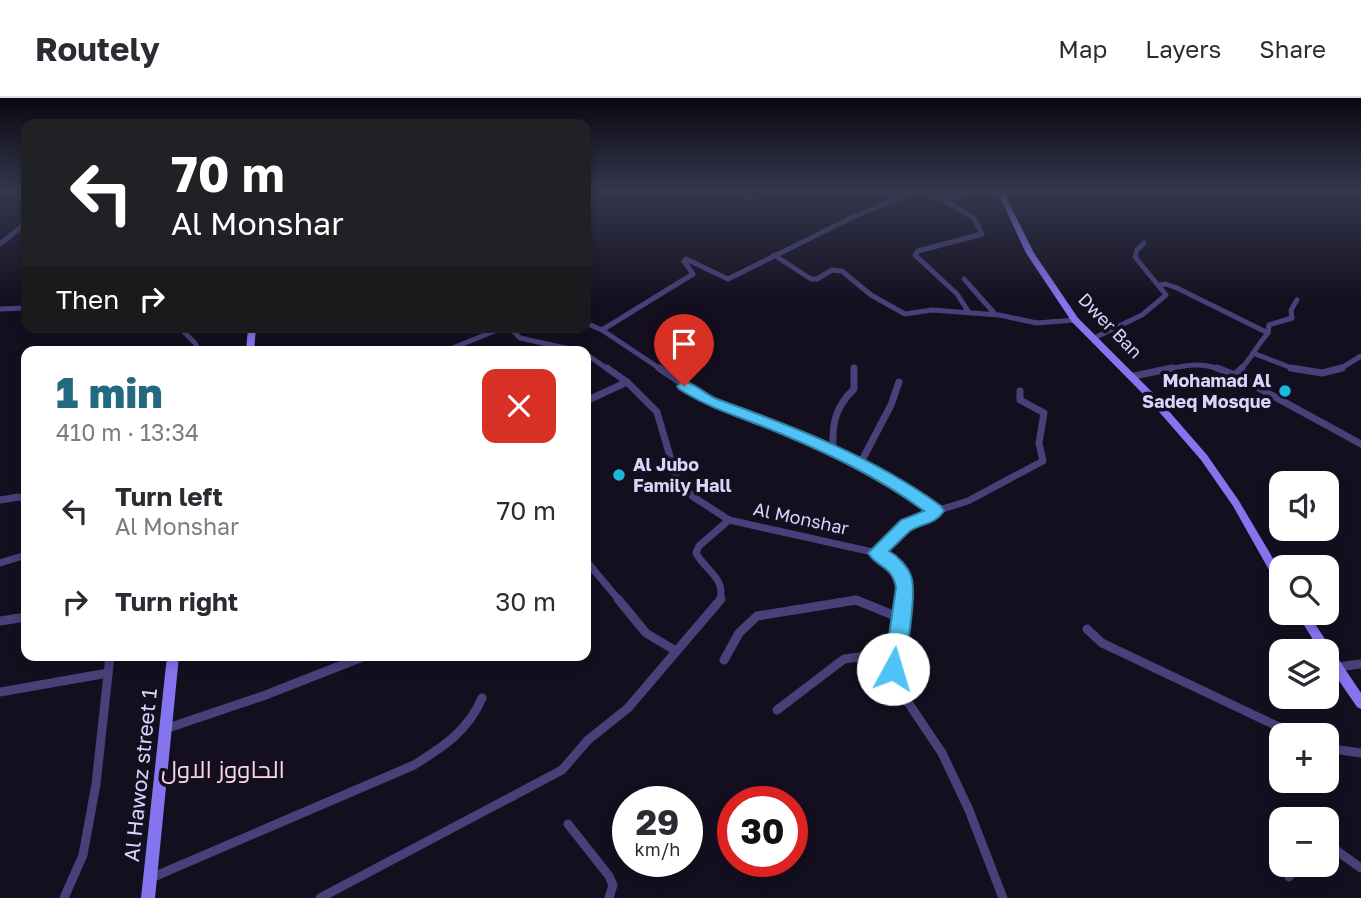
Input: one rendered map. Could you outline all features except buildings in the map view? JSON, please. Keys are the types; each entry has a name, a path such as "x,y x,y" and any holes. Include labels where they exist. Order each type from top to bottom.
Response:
{"street":[{"path":"0,244 19,228"},
{"path":"602,330 693,274 684,261 686,259 728,279 829,228"},
{"path":"968,311 957,294 915,255 918,251 982,234 979,228"},
{"name":"Dwer Ban","path":"1020,228 1030,253 1075,320 1134,376 1182,430 1221,481 1269,561"},
{"path":"1094,338 1136,320 1158,305 1166,295 1135,257 1136,250 1144,243"},
{"path":"774,255 811,279 817,279 832,270 842,271 871,295 905,314 932,310 968,311 1037,323 1075,320"},
{"path":"964,279 996,314"},
{"path":"1159,285 1166,284 1177,288 1268,333"},
{"path":"1235,375 1268,333 1269,325 1292,318 1291,310 1297,300"},
{"path":"0,309 21,308"},
{"path":"591,325 707,400 833,450 907,489 936,511"},
{"path":"184,333 196,346"},
{"name":"Al Monshar","path":"458,346 490,333"},
{"name":"Al Monshar","path":"517,333 520,338 565,346"},
{"path":"1253,353 1291,370 1326,373 1348,368 1361,356"},
{"name":"Al Monshar","path":"591,357 626,382 657,412 676,477 692,496 729,520 877,553 890,560 903,577 905,588 898,617 893,669 899,689 942,753 964,799 1003,898"},
{"path":"1134,376 1200,362 1235,375 1361,444"},
{"path":"833,450 832,419 835,408 854,389 854,368"},
{"path":"591,399 626,382"},
{"path":"860,464 891,405 899,383"},
{"path":"877,553 906,525 926,519 936,511 968,501 1043,461 1039,443 1044,413 1020,400 1020,391"},
{"path":"0,500 21,498"},
{"path":"320,898 562,771 588,740 628,708 722,596 721,582 696,553 699,546 729,520"},
{"path":"0,564 21,557"},
{"path":"591,567 646,633 676,651"},
{"path":"724,660 740,633 757,616 856,600 898,617"},
{"path":"0,621 21,618"},
{"path":"1087,629 1102,643 1271,723"},
{"path":"777,710 844,659 868,656 893,669"},
{"path":"64,898 83,855 96,784 109,661"},
{"name":"Al Hawoz street 1","path":"148,898 172,661"},
{"path":"164,729 262,696 352,661"},
{"path":"1339,667 1361,664"},
{"path":"1339,670 1361,703"},
{"path":"0,692 108,673"},
{"path":"150,878 414,765 448,744 474,718 482,698"},
{"path":"1339,750 1361,753"},
{"path":"568,824 609,876 612,885 610,898"},
{"path":"1339,852 1361,868"}],"place":[{"name":"Mohamad Al Sadeq Mosque","path":"1285,391"},
{"name":"Al Jubo Family Hall","path":"619,475"}],"district":[{"name":"الحاووز الاول","path":"223,770"}],"route":[{"path":"684,386 707,400 841,454 907,489 936,511 926,519 906,525 877,553 898,568 905,588 898,617 893,669"}]}
